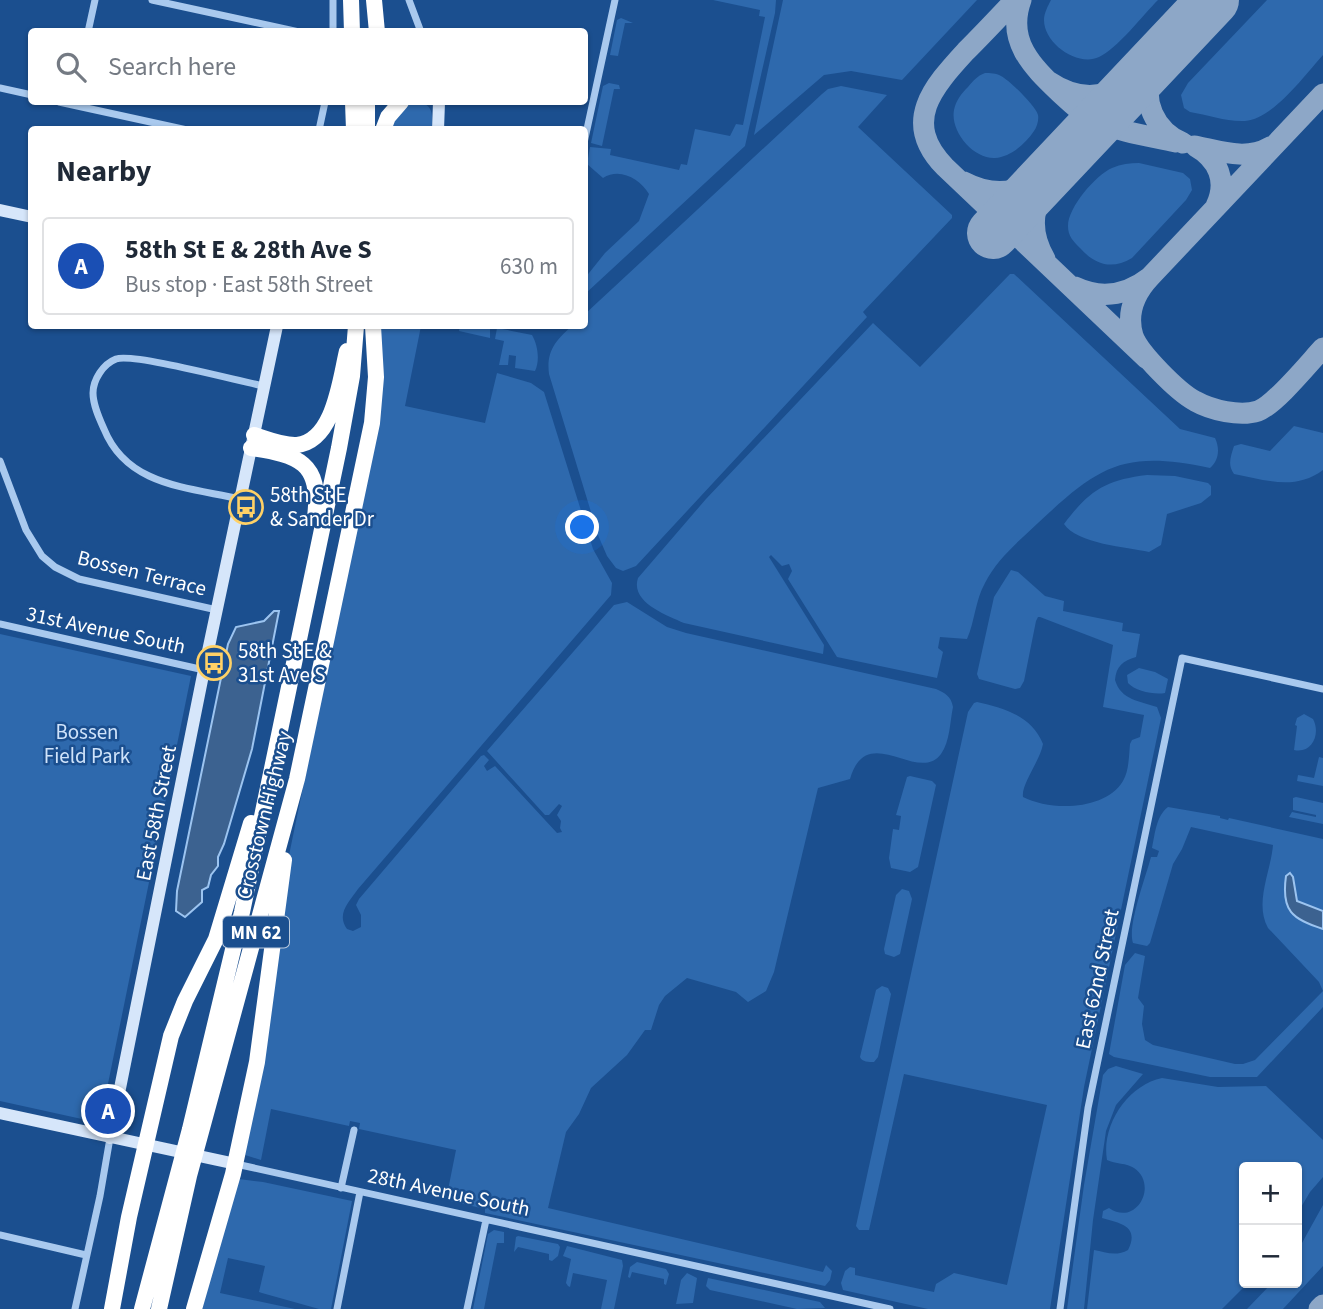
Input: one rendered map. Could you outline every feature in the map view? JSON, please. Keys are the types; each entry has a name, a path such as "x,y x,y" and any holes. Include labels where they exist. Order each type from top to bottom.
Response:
{"highway":[{"path":"351,0 352,28"},
{"path":"365,0 366,28"},
{"path":"374,0 377,28"},
{"path":"353,105 354,126"},
{"path":"367,105 368,126"},
{"path":"385,126 398,105"},
{"path":"252,442 298,445 315,437 326,426 354,329"},
{"name":"Crosstown Highway","path":"195,1130 340,448 352,376 355,329"},
{"name":"Crosstown Highway","path":"142,1309 297,779 372,423 376,377 373,329"},
{"path":"252,442 296,457 311,474 317,499 299,634"},
{"path":"112,1309 145,1146 171,1036 216,939 261,787 273,762"},
{"path":"194,1309 236,1164 257,1062 274,923 297,779"},
{"name":"Crosstown Highway","path":"159,1309 183,1175"}],"street":[{"path":"89,28 95,0"},
{"path":"152,0 281,28"},
{"path":"333,0 333,28"},
{"path":"409,0 420,28"},
{"path":"588,126 615,0"},
{"path":"0,88 28,94"},
{"path":"81,105 170,126"},
{"path":"320,126 324,105"},
{"path":"438,126 439,105"},
{"path":"0,210 28,216"},
{"name":"East 58th Street","path":"75,1309 275,329"},
{"path":"240,499 161,482 131,467 109,442 94,403 95,381 100,371 117,359 139,360 264,386"},
{"name":"Bossen Terrace","path":"0,461 26,530 42,556 55,568 79,579 216,610"},
{"name":"31st Avenue South","path":"0,624 204,670"},
{"name":"East 62nd Street","path":"1060,1309 1088,1108 1182,658 1323,689"},
{"name":"28th Avenue South","path":"0,1113 890,1309"},
{"path":"341,1188 354,1130"},
{"path":"338,1309 360,1192"},
{"path":"467,1309 486,1220"},
{"path":"0,1235 86,1255"}],"green space":[{"path":"713,0 776,0 745,146 588,291 588,274 605,253 639,221 649,194 629,176 616,174 603,178 588,165 590,147 611,149 610,155 679,170 681,164 687,165 695,129 730,136 736,124 743,125 765,17 759,16 760,10"},
{"path":"783,0 977,0 902,80 851,71 824,75 754,135"},
{"path":"1051,0 1158,0 1106,53 1091,59 1082,59 1064,51 1050,37 1044,20"},
{"path":"1267,0 1323,0 1323,55 1277,105 1255,119 1231,120 1190,112 1184,108 1181,95 1188,83"},
{"path":"621,18 633,23 625,23 618,56 610,55 617,20"},
{"path":"985,73 999,75 1010,83 1032,106 1038,117 1031,136 1022,145 1007,155 995,158 971,149 959,135 954,118 959,97 975,79"},
{"path":"609,83 619,85 620,89 614,89 602,146 591,143 603,86"},
{"path":"841,86 887,95 858,127 952,215 952,218 863,312 867,317 636,566 623,571 616,568 607,556 598,535 549,374 549,359 553,347 569,329 588,329 588,311 828,89"},
{"path":"403,105 427,105 430,108 432,126 390,126"},
{"path":"1139,163 1183,173 1190,179 1192,190 1186,200 1132,258 1111,265 1098,262 1086,254 1070,236 1069,218 1084,192 1106,172 1119,166"},
{"path":"1010,274 1014,274 1180,429 1215,438 1218,454 1213,465 1210,468 1156,461 1134,462 1097,475 1079,487 1023,537 990,574 977,604 967,639 940,637 938,648 943,652 937,678 837,657 788,579 792,571 789,564 782,566 771,555 769,557 824,645 823,654 684,623 659,612 644,601 639,594 638,578 706,499 873,323 920,367"},
{"path":"380,329 420,329 405,406 485,423 497,373 531,383 544,392 593,549 612,583 611,595 358,889 343,913 344,924 347,929 353,931 361,927 361,915 356,905 359,899 481,756 484,755 489,760 484,766 487,771 495,766 557,833 562,832 561,821 557,815 562,806 559,804 549,815 545,815 487,751 614,605 627,602 667,627 686,633 936,689 951,700 953,707 946,744 941,754 931,762 919,763 880,753 868,755 858,762 850,779 818,788 774,972 766,991 748,1002 736,992 687,978 665,996 659,1005 651,1030 645,1030 627,1055 591,1088 579,1114 566,1132 548,1208 823,1272 826,1265 832,1271 825,1286 485,1213 485,1209 446,1200 456,1150 359,1129 360,1123 350,1121 349,1126 271,1109 261,1160 245,1155 287,865 354,540"},
{"path":"490,329 490,338 459,331"},
{"path":"497,329 532,335 538,353 535,371 515,368 516,356 509,355 508,365 499,365 504,341 495,339"},
{"path":"1294,426 1323,433 1323,470 1291,482 1234,474 1230,464 1234,446 1241,444 1270,451"},
{"path":"1147,475 1175,476 1211,486 1211,495 1201,503 1167,514 1161,545 1149,552 1103,544 1070,531 1064,524 1090,495 1099,489 1120,480"},
{"path":"1011,570 1018,572 1045,596 1064,601 1063,611 1123,623 1122,631 1140,634 1136,657 1121,665 1115,680 1126,696 1157,707 1161,718 1084,1087 1050,1309 928,1309 843,1290 841,1283 845,1271 850,1267 855,1268 855,1275 934,1292 936,1284 954,1273 1007,1285 1047,1105 904,1074 869,1230 859,1230 856,1226 968,712 977,702 1007,711 1032,726 1043,744 1023,797 1047,805 1062,806 1091,803 1115,791 1125,777 1130,744 1132,740 1140,737 1144,715 1103,707 1113,645 1040,617 1036,621 1024,681 1020,688 979,679 977,674 994,597"},
{"name":"Bossen Field Park","path":"0,634 191,676 100,1123 0,1101"},
{"path":"1139,668 1168,679 1165,693 1145,692 1128,683 1127,675"},
{"path":"1304,714 1313,719 1315,736 1306,749 1294,750 1295,725 1297,718"},
{"path":"1319,757 1323,758 1323,786 1297,781 1298,775 1314,778"},
{"path":"907,777 932,781 936,785 918,867 910,872 891,868 889,858 893,829 899,830 901,816 896,815"},
{"path":"1293,798 1323,803 1323,824 1289,817 1292,812 1316,817 1293,810"},
{"path":"1168,807 1323,839 1323,991 1319,982 1268,928 1264,918 1264,887 1273,845 1191,827 1173,864 1150,943 1147,946 1133,943 1133,925 1138,901 1151,857 1157,857 1159,851 1152,848 1157,826"},
{"path":"902,889 909,891 912,899 900,954 894,957 885,954 884,949 896,895"},
{"path":"1135,953 1145,956 1138,998 1144,1006 1142,1024 1145,1040 1153,1045 1235,1064 1255,1060 1323,991 1323,1007 1257,1077 1210,1077 1109,1054 1125,965"},
{"path":"882,986 888,988 891,994 878,1057 874,1062 866,1061 860,1057 876,990"},
{"path":"1116,1066 1143,1074 1116,1105 1106,1131 1084,1309 1067,1309 1103,1075"},
{"path":"1162,1078 1218,1087 1266,1086 1323,1140 1323,1177 1302,1206 1302,1162 1239,1162 1239,1288 1243,1288 1222,1309 1087,1309 1094,1250 1119,1253 1128,1250 1132,1236 1121,1224 1102,1218 1103,1211 1109,1208 1128,1212 1141,1202 1144,1193 1141,1175 1134,1168 1107,1160 1108,1133 1128,1098 1150,1082"},
{"path":"239,1179 352,1201 331,1309 319,1309 259,1292 265,1266 228,1258 220,1293 295,1309 197,1309"},
{"path":"1323,1205 1323,1266 1283,1309 1247,1309 1267,1288 1302,1288 1302,1243"},
{"path":"494,1230 504,1232 504,1243 497,1243 484,1309 473,1309 488,1234"},
{"path":"518,1236 558,1244 558,1256 552,1261 549,1260 549,1254 518,1247 514,1252"},
{"path":"567,1246 622,1260 614,1309 601,1309 607,1280 573,1273 570,1287 568,1286 566,1283 571,1259 563,1256"},
{"path":"637,1262 666,1269 669,1274 666,1285 664,1279 632,1272 630,1278 628,1277 630,1267"},
{"path":"687,1273 697,1278 693,1303 676,1304 681,1280"},
{"path":"708,1278 820,1302 825,1308 797,1309 710,1290 706,1286"}],"shaded area":[{"path":"274,611 279,611 252,749 218,857 218,866 211,875 208,887 202,890 202,902 185,917 176,911 177,891 228,644 236,627 264,621"},
{"path":"1290,873 1297,901 1323,911 1323,929 1296,917 1287,906 1286,876"}],"taxiway":[{"path":"1015,0 954,64 933,92 924,120 925,135 932,151 945,167 1147,359"},
{"path":"1021,0 1017,28 1024,52 1068,100 1086,115 1106,125 1176,142"},
{"path":"1048,81 1068,91 1085,95 1101,94 1131,80 1172,44 1153,71 1149,82 1149,103 1158,123 1173,138 1183,143"},
{"path":"1150,277 1323,94"},
{"path":"1216,206 1221,188 1219,172 1210,157 1195,146 1242,154 1270,147"},
{"path":"964,182 990,191 1014,190 1036,181 1058,165 1039,199 1034,222 1035,234 1045,259"},
{"path":"1075,287 1095,293 1114,294 1132,288 1150,277 1133,304 1133,336 1151,362 1179,389 1195,401 1217,410 1251,413 1265,407 1323,348"},
{"path":"1319,1309 1323,1305"}],"runway":[{"path":"993,233 1213,0"}],"place":[{"name":"58th St E & Sander Dr","path":"246,507"},
{"name":"58th St E & 31st Ave S","path":"214,663"},
{"name":"58th St E & 28th Ave S","path":"108,1111"}]}
